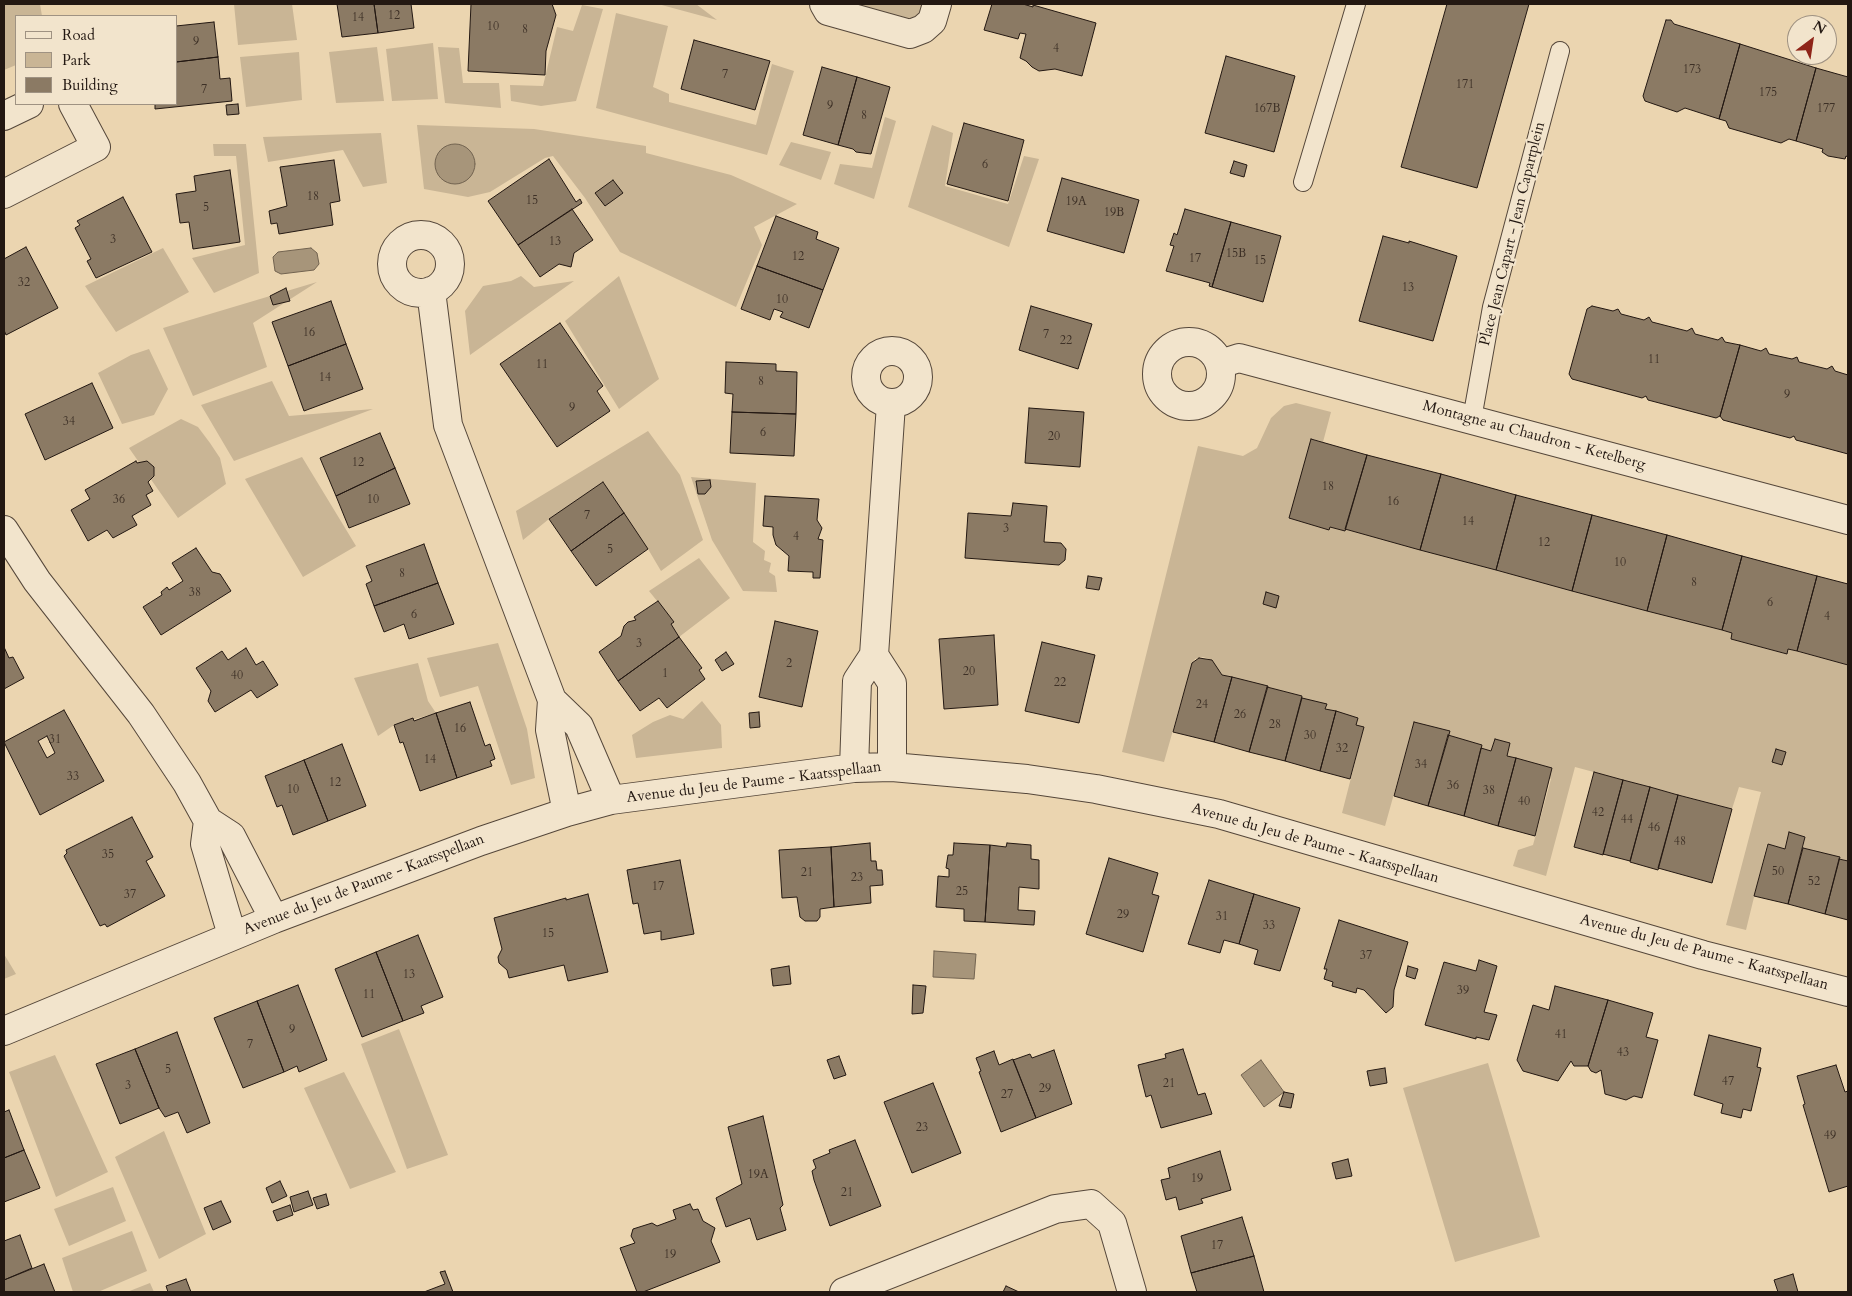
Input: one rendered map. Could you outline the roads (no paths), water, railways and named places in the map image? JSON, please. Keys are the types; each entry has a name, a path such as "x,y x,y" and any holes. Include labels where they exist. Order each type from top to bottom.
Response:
{"street":[{"path":"824,4 828,10 910,34 923,29 932,21 936,4"},
{"path":"4,116 27,105"},
{"path":"4,194 96,147 74,105"},
{"path":"431,291 448,425 552,700 550,730 567,812"},
{"name":"Montagne au Chaudron - Ketelberg","path":"1220,364 1239,358 1848,520"},
{"path":"854,768 857,681 874,655 891,404"},
{"path":"4,530 37,581 141,714 188,783 208,821 231,836 274,919"},
{"path":"874,655 892,683 892,767"},
{"path":"552,700 579,726 611,800"},
{"name":"Avenue du Jeu de Paume - Kaatsspellaan","path":"4,1031 274,919 481,841 567,812 611,800 854,768 892,767 1037,781 1096,789 1219,814 1703,955 1848,992"},
{"path":"208,821 205,844 232,936"},
{"path":"844,1292 1055,1209 1091,1204 1112,1223 1132,1292"}],"lane":[{"path":"1303,182 1356,4"},
{"name":"Place Jean Capart - Jean Capartplein","path":"1472,419 1492,307 1560,51"}]}
